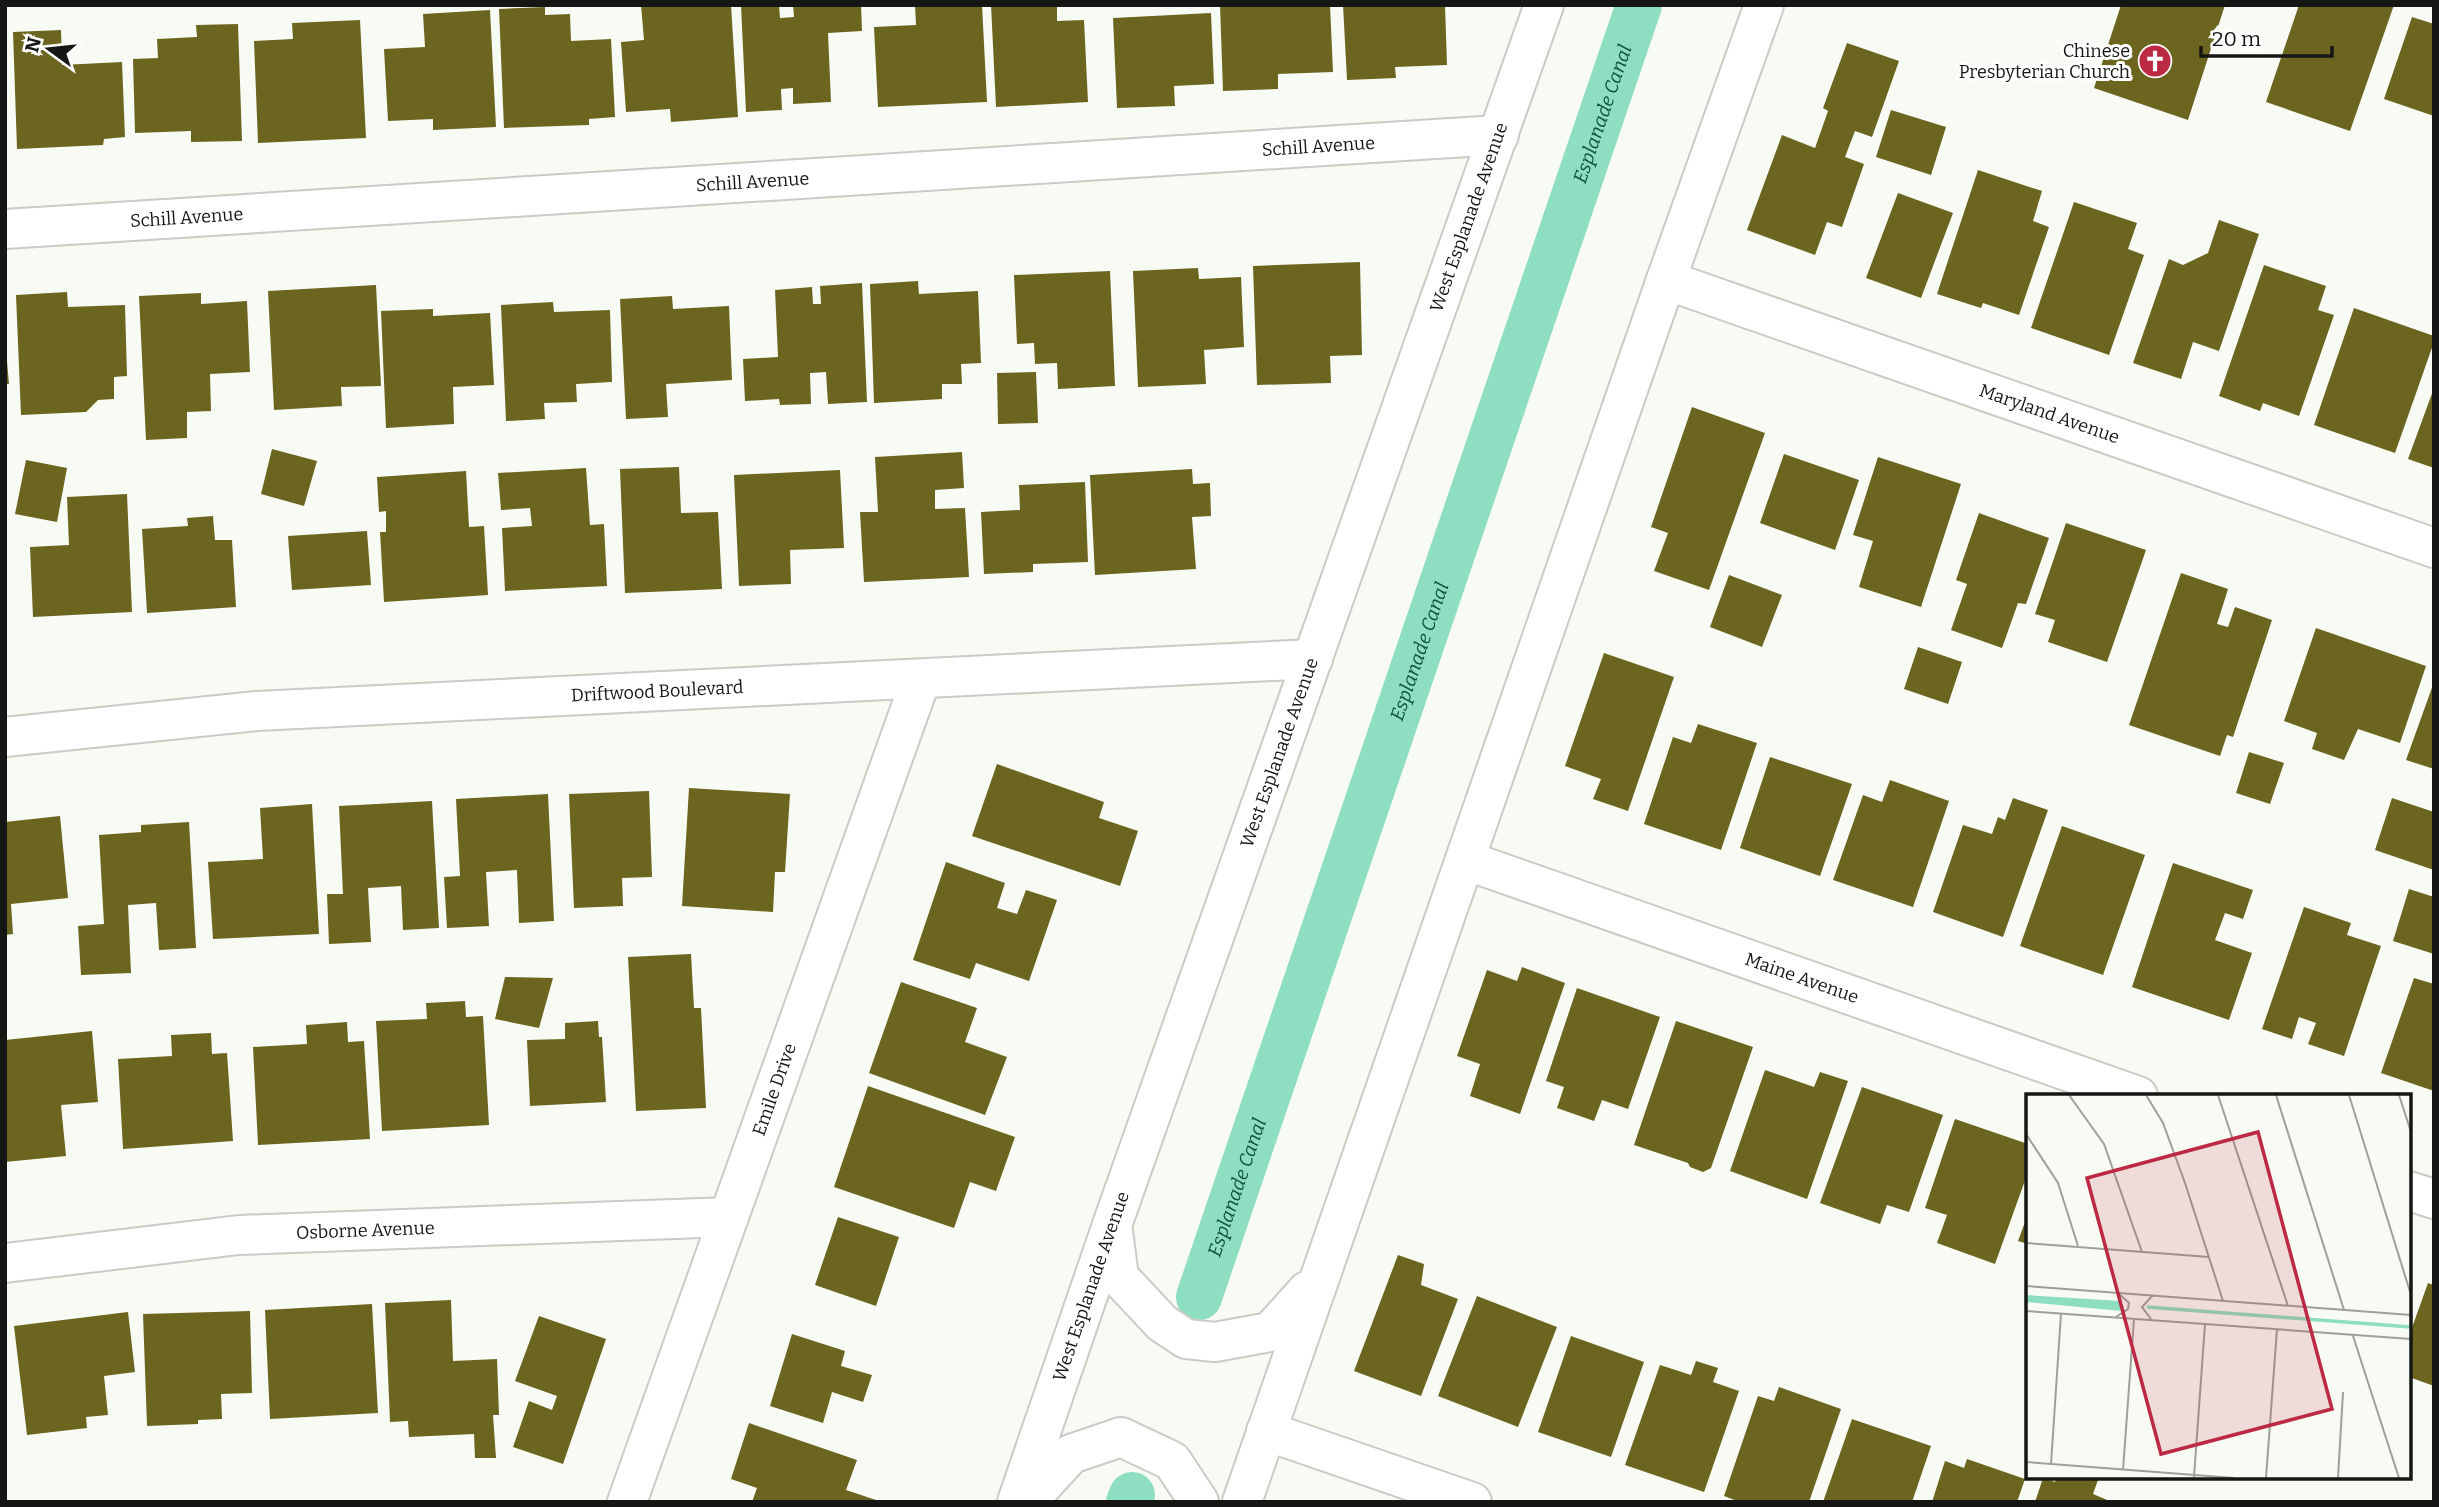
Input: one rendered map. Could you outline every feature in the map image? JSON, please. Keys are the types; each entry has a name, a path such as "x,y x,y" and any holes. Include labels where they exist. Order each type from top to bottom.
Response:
{"street":[{"name":"West Esplanade Avenue","path":"1017,1502 1112,1225 1544,5"},
{"path":"1242,1502 1666,280 1765,5"},
{"name":"Schill Avenue","path":"5,229 1499,135"},
{"name":"Maryland Avenue","path":"1666,280 2434,548"},
{"name":"Driftwood Boulevard","path":"5,737 257,711 1313,659"},
{"name":"Emile Drive","path":"627,1502 921,679"},
{"name":"Maine Avenue","path":"1465,860 2132,1094"},
{"path":"2411,1192 2434,1199"},
{"name":"Osborne Avenue","path":"5,1263 239,1235 729,1217"},
{"path":"1112,1225 1119,1277 1162,1323 1186,1339 1215,1342 1270,1332 1321,1276"},
{"path":"1266,1431 1472,1502"},
{"path":"1027,1502 1070,1454 1121,1437 1172,1461 1199,1502"}],"building":[{"path":"641,5 731,5 738,117 671,122 670,109 626,112 621,42 644,40"},
{"path":"741,5 779,5 780,18 794,17 793,5 861,5 862,31 828,33 831,102 793,104 793,88 781,89 782,110 746,112"},
{"path":"915,5 982,5 987,102 878,107 874,27 916,25"},
{"path":"991,5 1057,5 1057,21 1084,20 1088,102 996,107"},
{"path":"1220,5 1330,5 1333,72 1278,74 1278,89 1223,91"},
{"path":"1343,5 1445,5 1447,65 1395,67 1396,78 1347,80"},
{"name":"Chinese Presbyterian Church","path":"2121,5 2225,5 2188,120 2094,88"},
{"path":"2299,5 2394,5 2350,131 2266,102"},
{"path":"545,7 545,15 570,14 571,41 611,39 615,117 589,119 589,125 504,128 499,9"},
{"path":"490,10 496,127 433,130 433,119 388,121 384,49 425,47 423,14"},
{"path":"1211,13 1214,84 1174,86 1175,106 1117,108 1113,18"},
{"path":"2412,17 2434,24 2434,116 2384,99"},
{"path":"360,20 366,138 258,143 254,41 293,39 292,23"},
{"path":"238,24 242,141 191,142 191,131 135,133 133,59 158,58 157,39 197,37 196,25"},
{"path":"61,30 62,65 122,62 125,137 104,139 103,145 17,149 13,32"},
{"path":"1847,43 1899,61 1872,137 1855,131 1845,157 1864,164 1842,227 1827,222 1815,255 1747,230 1782,135 1815,148 1828,111 1823,108"},
{"path":"1891,110 1946,127 1931,175 1876,157"},
{"path":"1978,170 2042,191 2033,221 2049,227 2019,315 1983,303 1981,308 1937,294"},
{"path":"1898,193 1953,213 1921,298 1866,278"},
{"path":"2074,202 2137,223 2128,249 2144,255 2109,355 2031,328"},
{"path":"2219,220 2259,234 2219,351 2193,342 2181,379 2133,363 2169,259 2183,265 2208,253"},
{"path":"1360,262 1362,355 1330,356 1331,383 1257,385 1253,266"},
{"path":"2264,265 2326,286 2318,310 2334,315 2299,416 2263,403 2260,411 2219,396"},
{"path":"1198,268 1199,279 1241,277 1244,347 1204,350 1206,384 1138,387 1133,271"},
{"path":"1110,271 1115,386 1058,389 1057,363 1035,364 1034,343 1017,344 1014,275"},
{"path":"918,281 919,294 978,291 981,363 961,364 962,384 942,384 942,399 874,403 870,284"},
{"path":"862,283 867,402 828,404 826,372 810,373 811,404 780,405 779,399 745,401 743,359 778,357 775,290 812,287 813,304 821,304 820,286"},
{"path":"376,285 381,386 341,387 342,406 274,410 268,291"},
{"path":"67,292 68,307 125,305 127,376 114,377 114,399 98,400 86,412 21,415 16,295"},
{"path":"201,293 201,304 247,301 250,372 210,374 211,411 187,412 187,438 146,440 139,296"},
{"path":"672,296 673,309 729,306 732,380 666,384 668,417 626,419 620,299"},
{"path":"553,302 554,312 610,310 612,382 576,384 577,402 544,403 545,419 506,421 501,305"},
{"path":"2354,308 2434,336 2395,453 2314,425"},
{"path":"433,309 433,316 490,313 494,385 453,387 454,424 386,428 381,311"},
{"path":"7,361 9,384 5,384"},
{"path":"1036,372 1038,423 998,424 997,373"},
{"path":"2434,388 2434,468 2408,459"},
{"path":"1692,407 1765,433 1709,590 1654,571 1668,533 1651,527"},
{"path":"272,449 317,461 304,506 261,494"},
{"path":"962,452 964,488 935,490 935,509 965,508 969,577 864,582 860,512 878,512 875,457"},
{"path":"1784,454 1859,480 1835,550 1760,523"},
{"path":"1878,457 1961,484 1921,607 1859,587 1873,541 1853,535"},
{"path":"26,460 67,468 57,522 15,514"},
{"path":"679,467 681,513 718,512 722,589 625,593 620,469"},
{"path":"586,468 590,525 604,524 607,586 505,591 502,528 532,526 530,508 501,510 498,473"},
{"path":"1192,469 1193,484 1210,483 1211,516 1192,517 1196,569 1095,575 1090,475"},
{"path":"840,470 844,548 790,550 791,584 739,586 734,475"},
{"path":"466,471 469,527 484,526 488,595 384,602 380,532 386,532 386,511 379,512 377,477"},
{"path":"1085,482 1088,562 1033,564 1033,572 984,574 981,512 1020,510 1019,485"},
{"path":"127,494 132,612 33,617 30,547 69,545 67,497"},
{"path":"1979,513 2049,538 2026,604 2018,603 2002,648 1951,630 1967,584 1956,580"},
{"path":"213,516 215,540 232,540 236,607 147,613 142,529 188,526 187,518"},
{"path":"2066,523 2146,550 2107,662 2048,642 2055,620 2035,614"},
{"path":"367,531 371,585 292,590 288,536"},
{"path":"2181,573 2228,589 2217,624 2228,627 2235,607 2272,620 2233,737 2227,735 2220,756 2129,725"},
{"path":"1729,575 1782,595 1762,647 1710,627"},
{"path":"2316,628 2426,666 2400,743 2358,729 2344,760 2312,749 2317,733 2284,721"},
{"path":"1918,647 1962,662 1948,704 1904,689"},
{"path":"1604,653 1674,677 1628,811 1593,799 1601,779 1565,766"},
{"path":"2434,682 2434,769 2406,760"},
{"path":"1698,724 1757,743 1721,850 1644,824 1673,737 1691,743"},
{"path":"2249,752 2284,763 2270,804 2236,793"},
{"path":"1770,757 1852,784 1820,876 1740,848"},
{"path":"997,764 1104,802 1099,818 1138,831 1120,886 972,836"},
{"path":"1890,780 1949,801 1913,907 1833,880 1863,795 1882,802"},
{"path":"689,788 790,794 785,872 775,872 773,912 682,906"},
{"path":"649,791 652,877 622,878 623,906 574,908 569,794"},
{"path":"548,794 554,921 519,923 517,870 486,872 489,926 447,928 444,877 460,876 456,799"},
{"path":"2013,798 2048,810 2003,937 1933,912 1963,825 1992,834 1998,817 2005,820"},
{"path":"2392,798 2434,812 2434,870 2375,850"},
{"path":"432,801 439,928 403,930 401,886 368,888 371,942 329,944 327,894 343,894 339,806"},
{"path":"312,804 319,934 213,939 208,862 263,859 260,808"},
{"path":"60,816 68,898 11,904 13,934 5,935 5,822"},
{"path":"189,822 196,948 159,950 156,903 128,905 131,973 81,975 78,926 104,924 99,835 141,832 141,825"},
{"path":"2062,826 2145,855 2103,975 2020,946"},
{"path":"946,862 1005,883 997,908 1017,914 1026,890 1057,900 1029,981 976,963 970,979 913,960"},
{"path":"2173,863 2253,890 2243,919 2225,913 2215,940 2252,953 2229,1020 2132,987"},
{"path":"2409,889 2434,897 2434,954 2393,941"},
{"path":"2304,907 2351,923 2347,935 2381,946 2344,1056 2308,1044 2316,1023 2299,1017 2292,1039 2262,1029"},
{"path":"691,954 694,1008 701,1008 706,1108 636,1111 628,957"},
{"path":"1522,967 1565,983 1520,1114 1470,1096 1480,1064 1457,1056 1487,970 1517,981"},
{"path":"505,977 553,978 539,1028 495,1019"},
{"path":"2414,978 2434,984 2434,1091 2381,1073"},
{"path":"901,982 977,1008 965,1042 1007,1057 985,1115 869,1073"},
{"path":"1577,988 1660,1017 1628,1109 1602,1100 1594,1121 1557,1108 1564,1087 1546,1081"},
{"path":"465,1001 466,1017 483,1016 489,1125 382,1131 376,1021 427,1019 426,1003"},
{"path":"598,1021 599,1037 602,1037 606,1102 530,1106 527,1040 565,1039 565,1023"},
{"path":"1676,1021 1753,1047 1711,1168 1703,1172 1690,1167 1688,1163 1634,1145"},
{"path":"347,1022 348,1042 364,1041 370,1139 258,1145 253,1047 307,1044 306,1025"},
{"path":"92,1031 98,1102 61,1105 66,1156 5,1162 5,1040"},
{"path":"211,1033 212,1054 227,1053 233,1141 123,1149 118,1059 172,1056 171,1035"},
{"path":"1765,1070 1814,1087 1820,1072 1848,1081 1807,1199 1730,1171"},
{"path":"868,1086 1015,1137 996,1191 970,1182 954,1228 834,1187"},
{"path":"1862,1087 1943,1115 1909,1212 1887,1205 1880,1224 1820,1203"},
{"path":"1955,1119 2026,1143 2026,1178 1995,1264 1937,1243 1947,1215 1925,1208"},
{"path":"838,1217 899,1237 876,1306 815,1285"},
{"path":"2026,1219 2026,1243 2018,1241"},
{"path":"1398,1255 1424,1264 1421,1285 1458,1299 1421,1396 1354,1371"},
{"path":"2428,1283 2434,1285 2434,1386 2411,1378 2411,1330"},
{"path":"1477,1296 1557,1327 1518,1427 1438,1396"},
{"path":"451,1300 453,1361 497,1359 499,1415 493,1415 496,1458 475,1458 474,1434 409,1437 408,1421 390,1422 385,1303"},
{"path":"372,1304 378,1413 270,1419 265,1310"},
{"path":"250,1311 252,1393 221,1394 222,1419 198,1420 198,1424 147,1426 143,1314"},
{"path":"128,1312 135,1372 104,1376 108,1415 86,1417 87,1428 27,1435 14,1326"},
{"path":"539,1316 606,1339 563,1464 513,1447 529,1401 552,1410 557,1396 515,1381"},
{"path":"792,1334 845,1351 841,1366 872,1375 863,1402 832,1392 823,1423 770,1406"},
{"path":"1571,1336 1644,1362 1611,1457 1538,1432"},
{"path":"1696,1361 1718,1368 1713,1382 1739,1391 1704,1492 1625,1465 1660,1365 1691,1375"},
{"path":"1779,1387 1841,1409 1809,1502 1740,1502 1724,1496 1758,1396 1774,1401"},
{"path":"1852,1419 1931,1446 1912,1502 1823,1502"},
{"path":"749,1423 857,1460 846,1490 876,1500 875,1502 752,1502 757,1488 731,1479"},
{"path":"1967,1459 2025,1479 2017,1502 1932,1502 1945,1461 1964,1468"},
{"path":"2043,1479 2055,1482 2056,1479 2098,1479 2093,1494 2112,1502 2035,1502"}],"waterway":[{"name":"Esplanade Canal","path":"1199,1297 1639,5"},
{"name":"Esplanade Canal","path":"1129,1502 1132,1495"}],"place":[{"name":"Chinese Presbyterian Church","path":"2155,61"}]}
